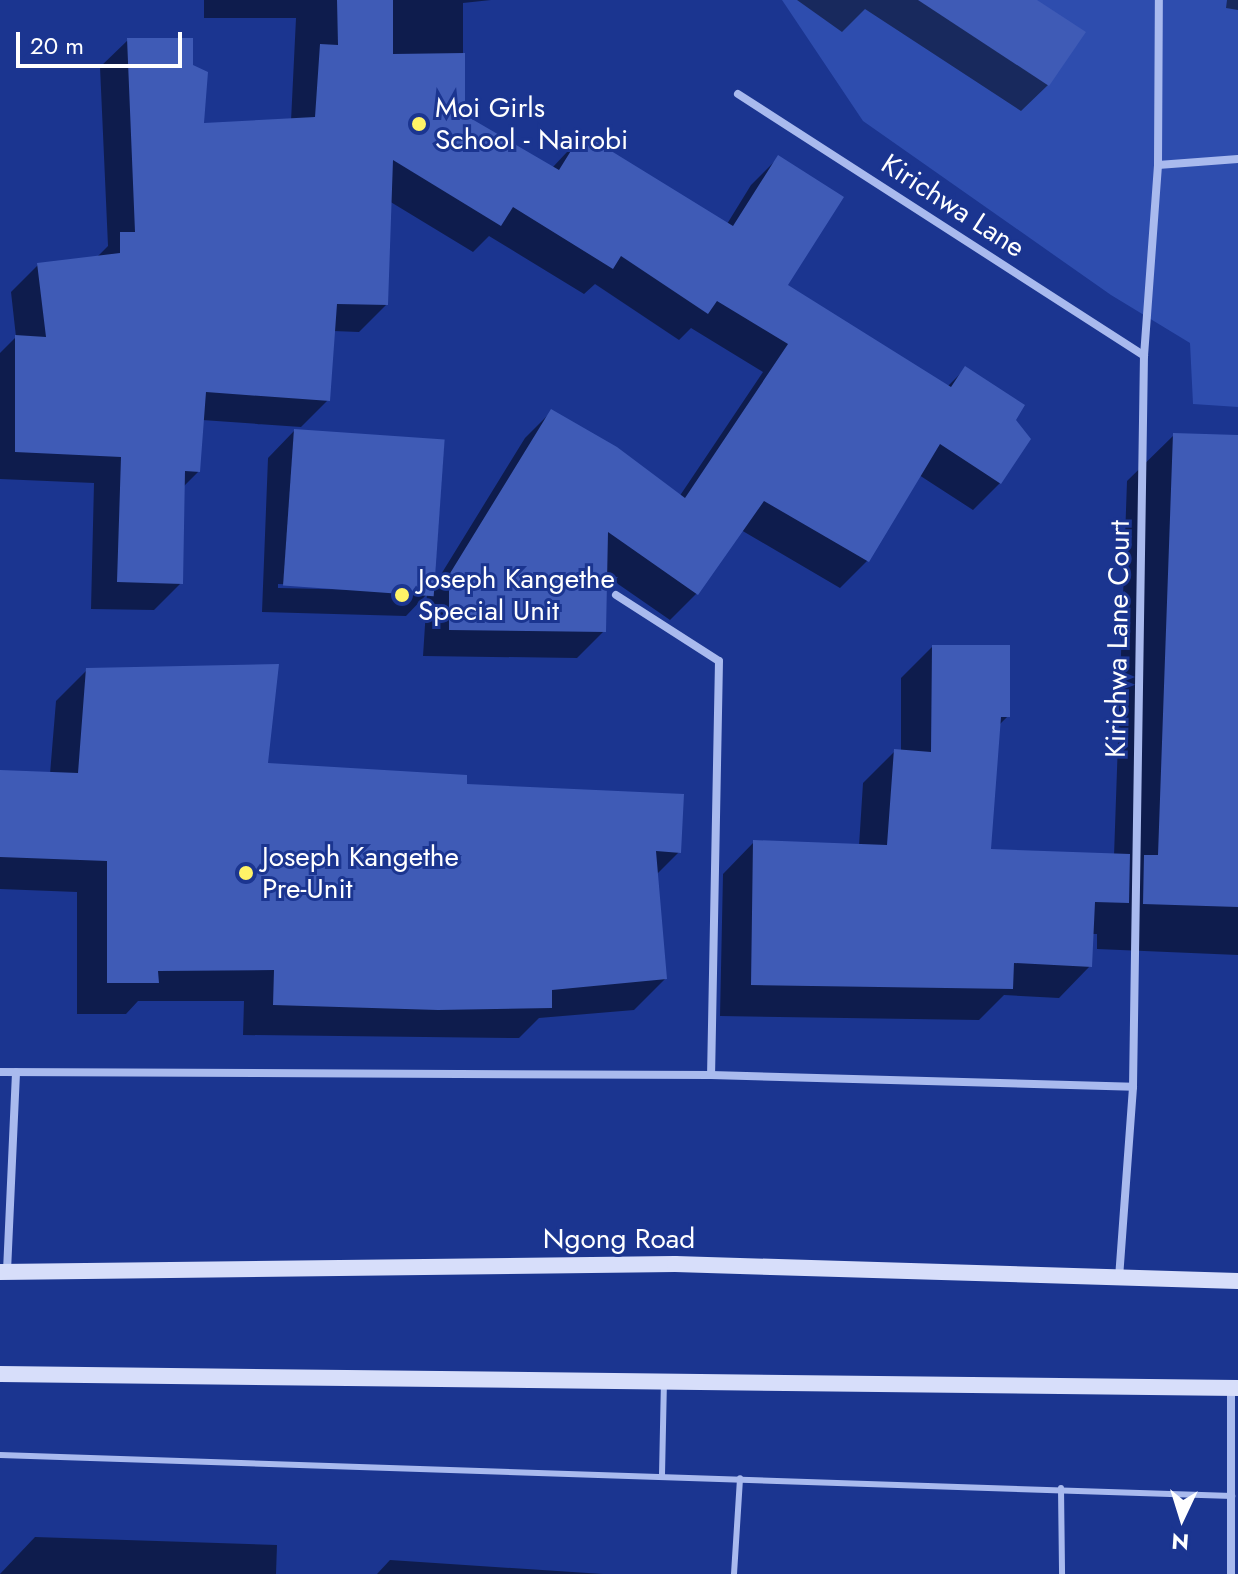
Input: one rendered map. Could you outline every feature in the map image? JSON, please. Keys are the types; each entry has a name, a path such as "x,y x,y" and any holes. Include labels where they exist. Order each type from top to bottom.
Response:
{"main road":[{"name":"Ngong Road","path":"4,1272 675,1264 1238,1281"},
{"path":"0,1374 664,1379 1235,1388"}],"street":[{"name":"Kirichwa Lane Court","path":"1119,1278 1133,1087 1144,356 1158,165 1159,0"},
{"name":"Kirichwa Lane","path":"738,94 1144,356"},
{"path":"1158,165 1238,159"},
{"path":"616,595 719,661 711,1075"},
{"path":"0,1072 711,1075 1133,1087"},
{"path":"4,1272 16,1072"},
{"path":"1231,1574 1235,1388"}],"lane":[{"path":"662,1475 664,1379"},
{"path":"0,1455 1232,1496"},
{"path":"734,1574 740,1478"},
{"path":"1061,1488 1062,1574"}],"shaded area":[{"path":"782,0 1238,0 1238,407 1193,404 1190,343 1111,295 863,121"}],"building":[{"path":"337,0 393,0 393,54 465,53 465,115 559,170 582,133 733,226 778,155 844,197 788,285 951,387 965,366 1025,405 1016,420 1031,439 1001,484 940,444 869,562 764,501 698,595 608,532 606,632 449,630 449,575 551,409 617,447 685,498 788,344 717,301 708,314 621,256 613,269 513,207 501,226 393,160 388,305 337,304 330,401 206,392 200,472 185,471 183,584 117,582 121,457 15,452 15,335 46,337 37,263 120,253 120,232 135,232 127,38 193,38 193,65 208,72 204,123 315,117 320,44 338,45"},
{"path":"918,0 1037,0 1086,32 1049,86"},
{"path":"294,429 445,440 434,596 283,586"},
{"path":"1173,433 1238,435 1238,907 1143,904 1144,855 1158,855"},
{"path":"932,645 1010,645 1010,717 1001,717 991,849 1130,854 1129,903 1095,902 1092,967 1014,963 1013,989 751,985 753,840 887,845 894,749 931,752"},
{"path":"279,664 268,763 467,775 467,784 684,794 681,853 656,851 667,979 552,990 552,1008 438,1010 273,1005 274,970 158,971 159,983 107,983 107,861 0,857 0,770 78,773 86,668"}],"place":[{"name":"Moi Girls School - Nairobi","path":"419,124"},
{"name":"Joseph Kangethe Special Unit","path":"402,595"},
{"name":"Joseph Kangethe Pre-Unit","path":"246,873"}]}
